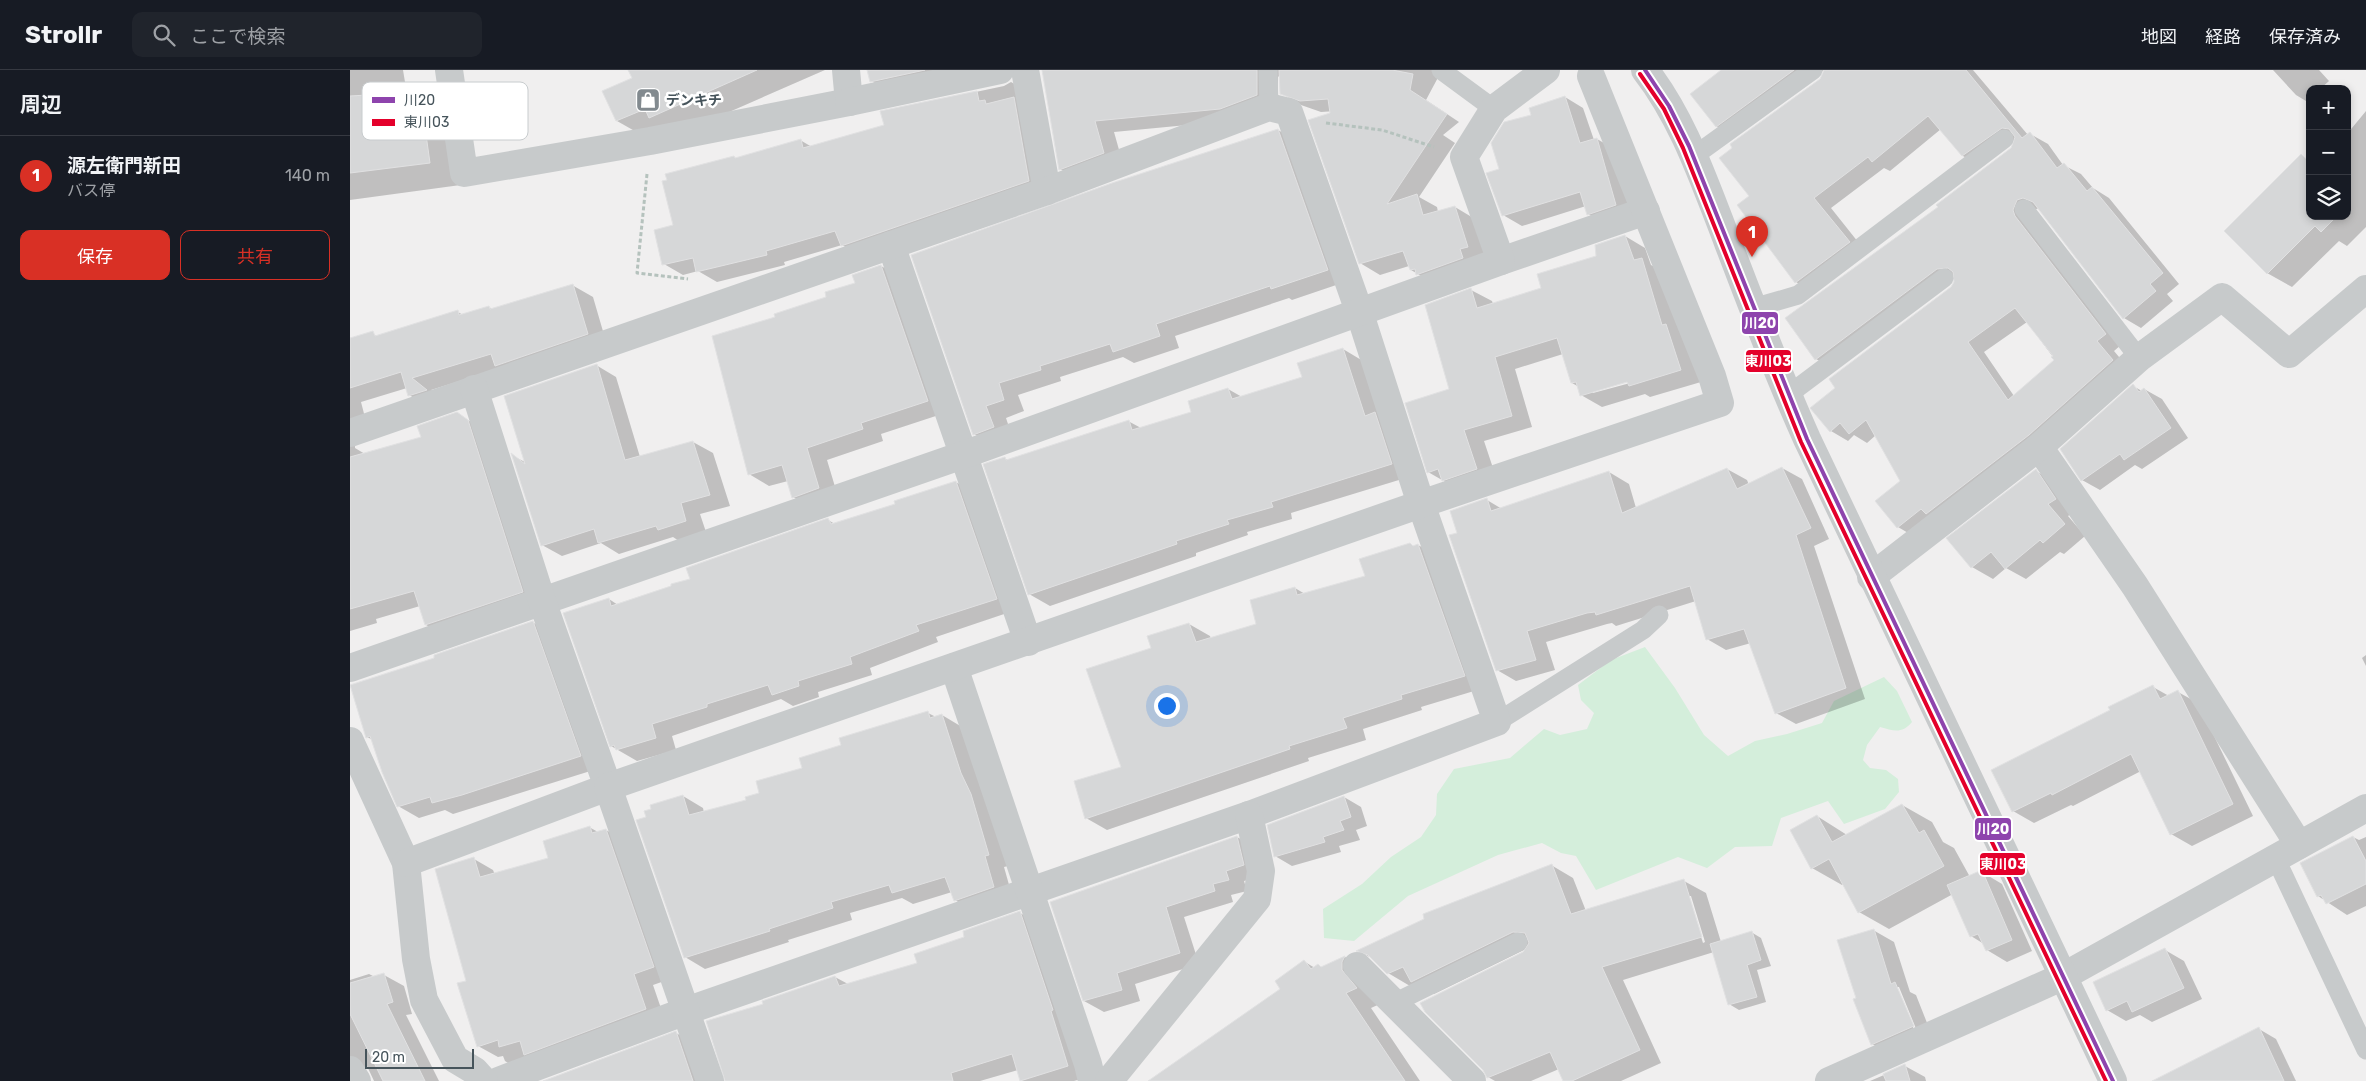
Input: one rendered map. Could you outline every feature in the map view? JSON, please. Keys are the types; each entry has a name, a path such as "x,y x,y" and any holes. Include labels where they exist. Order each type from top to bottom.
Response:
{"street":[{"path":"846,70 849,102"},
{"path":"459,140 464,173 650,141 1000,70"},
{"path":"1025,70 1047,191"},
{"path":"1501,260 1464,157 1494,109 1546,70"},
{"path":"1645,70 1671,110 1694,156 1788,396 1871,577 2113,1081"},
{"path":"406,863 608,787 1421,504 1720,403 1712,376 1591,76"},
{"path":"350,434 474,389 1047,191 1280,113 1359,311 1421,504 1497,722 1248,815 686,1011 498,1081"},
{"path":"350,668 964,455 1501,260 1646,211"},
{"path":"891,245 1028,642"},
{"path":"1871,577 2039,448 2139,358 2222,297 2289,354 2366,289"},
{"path":"474,389 542,601 710,1081"},
{"path":"2039,448 2135,586 2299,845"},
{"path":"954,667 1088,1064 1092,1081"},
{"path":"350,741 406,863 416,959 424,1000 455,1059 475,1071 484,1081"},
{"path":"1829,1081 2064,976 2366,808"},
{"path":"1109,1081 1257,899 1261,871 1248,815"},
{"path":"1357,966 1472,1081"},
{"path":"350,1070 357,1081"}],"lane":[{"path":"1268,70 1280,113"},
{"path":"1440,70 1494,109"},
{"path":"1694,156 1813,70"},
{"path":"1753,308 1798,296 2004,139"},
{"path":"2024,209 2139,358"},
{"path":"1788,396 1944,278"},
{"path":"1497,722 1643,630 1659,615"},
{"path":"2275,857 2366,1050"},
{"path":"1394,1003 1518,942"}],"path":[{"path":"1280,113 1382,130 1464,157"},
{"path":"650,141 637,273 718,282 722,304"}],"green space":[{"path":"1645,647 1675,688 1704,735 1728,756 1755,741 1787,734 1822,723 1834,701 1884,677 1897,691 1912,722 1898,731 1880,727 1867,745 1863,760 1870,768 1886,770 1898,779 1899,792 1885,809 1844,824 1828,801 1781,818 1772,846 1735,847 1707,868 1678,857 1596,890 1576,856 1561,853 1542,843 1498,855 1408,896 1354,941 1324,938 1323,909 1362,884 1391,857 1421,837 1436,815 1437,794 1454,769 1510,758 1544,729 1560,735 1587,729 1594,713 1581,700 1578,685 1611,660"}],"building":[{"name":"デンキチ","path":"628,70 757,70 649,118 645,109 616,121 602,91 632,78"},
{"path":"867,70 925,70 870,82"},
{"path":"1042,70 1257,70 1257,95 1220,109 1095,121 1104,153 1059,170"},
{"path":"1279,70 1392,70 1413,74 1410,90 1447,114 1387,204 1417,194 1423,215 1455,206 1468,247 1460,249 1463,258 1416,275 1415,269 1410,270 1403,251 1359,264 1308,120 1330,113 1328,99 1300,101 1280,94"},
{"path":"1721,70 1794,70 1716,127 1690,94"},
{"path":"1824,70 1966,70 2022,138 2030,132 2057,168 2064,163 2087,191 2092,187 2163,273 2150,284 2156,291 2123,319 2033,202 2023,198 2017,200 2013,210 2015,216 2106,334 2097,341 2113,360 2029,435 1926,514 1921,509 1897,528 1875,501 1900,481 1866,420 1849,434 1840,423 1830,432 1810,408 1835,388 1829,379 1951,287 1954,282 1953,272 1948,268 1937,269 1815,360 1785,318 1938,207 1936,205 2011,148 2015,137 2009,129 2002,128 1962,156 1928,116 1872,162 1868,157 1814,198 1850,242 1795,283 1737,205 1749,196 1719,158 1732,148 1730,144 1820,79","holes":["2015,308 2053,356 2051,357 2054,360 2008,400 1968,342"]},
{"path":"977,91 979,101 985,100 986,104 1014,97 1029,181 841,246 835,231 766,251 767,255 696,272 693,258 662,265 654,230 673,225 662,181 667,180 665,174 734,156 735,158 801,139 803,148 884,125 880,111"},
{"path":"362,95 362,140 427,140 430,163 350,173 350,96"},
{"path":"1565,96 1580,143 1597,138 1616,205 1587,215 1580,192 1502,216 1486,173 1499,169 1491,143 1504,122 1531,115 1529,108"},
{"path":"1278,129 1328,270 1271,289 1270,286 1156,324 1160,336 1113,352 1110,344 1040,366 1041,370 999,383 1004,400 986,406 994,427 973,435 911,255 1112,183"},
{"path":"2301,154 2306,159 2306,220 2333,220 2321,232 2315,226 2267,274 2224,231"},
{"path":"1625,235 1634,260 1642,258 1662,325 1666,324 1681,370 1629,386 1627,382 1580,396 1576,382 1571,383 1557,338 1495,357 1512,416 1464,430 1477,469 1442,481 1438,469 1427,473 1405,403 1449,389 1425,305 1471,288 1477,308 1541,288 1537,274 1596,256 1595,245"},
{"path":"881,265 928,401 861,423 863,429 807,448 819,488 792,498 782,465 748,475 712,336 775,317 774,314 826,297 825,292 855,283 852,275"},
{"path":"573,284 588,334 495,366 491,354 412,378 427,390 408,396 401,372 350,388 350,338 373,331 375,336 458,310 459,315 489,306 490,309"},
{"path":"1343,348 1365,416 1375,412 1392,464 1271,502 1273,507 1227,520 1229,524 1176,541 1177,544 1028,595 983,464 1005,457 1006,460 1129,420 1132,430 1191,412 1188,401 1228,388 1232,399 1302,377 1297,363"},
{"path":"597,364 625,460 693,441 710,495 681,503 686,521 658,530 656,526 598,543 594,529 541,546 511,453 525,464 504,396"},
{"path":"2133,384 2139,392 2144,388 2171,428 2124,460 2120,454 2081,481 2060,449"},
{"path":"457,412 468,420 523,592 425,625 414,591 350,609 350,457 421,437 417,426"},
{"path":"1782,467 1811,528 1796,535 1846,688 1775,714 1744,629 1706,640 1690,586 1596,615 1595,612 1587,613 1527,631 1536,660 1496,671 1449,535 1457,533 1450,511 1487,498 1491,511 1609,471 1622,513 1727,468 1737,489"},
{"path":"2036,469 2056,499 2048,504 2065,524 2043,543 2040,540 2005,569 1991,552 1971,568 1946,538"},
{"path":"956,481 997,599 916,625 919,631 850,657 852,664 798,681 799,686 772,695 768,685 707,704 707,707 652,724 656,738 616,750 614,745 610,747 563,613 609,598 611,606 671,586 671,584 690,579 686,568 828,518 831,524 895,504 894,501"},
{"path":"1410,543 1413,546 1418,544 1465,676 1401,695 1402,699 1343,718 1347,728 1289,746 1290,749 1085,819 1074,781 1121,767 1086,669 1151,648 1147,636 1189,623 1196,642 1256,624 1250,600 1295,587 1297,595 1365,576 1359,559"},
{"path":"533,621 581,756 462,795 432,803 430,797 397,807 382,772 370,736 366,738 350,685 434,658 434,655"},
{"path":"2153,685 2160,699 2178,690 2233,804 2170,835 2131,754 2052,795 2051,793 2012,812 1991,770 2110,710 2108,707"},
{"path":"928,711 930,718 942,714 961,773 971,794 989,855 985,856 994,887 954,901 945,877 892,893 889,885 831,902 833,908 769,929 770,931 684,958 636,820 646,817 644,811 651,809 650,805 683,795 689,815 746,800 745,797 759,793 756,781 802,768 799,758 841,745 839,738"},
{"path":"1344,796 1351,817 1340,821 1344,830 1323,837 1325,842 1274,857 1267,825"},
{"path":"1902,804 1919,833 1924,830 1944,866 1858,913 1829,859 1811,869 1790,830 1817,815 1832,842"},
{"path":"590,826 592,833 606,829 654,967 634,974 646,1009 524,1055 520,1041 499,1047 498,1040 477,1047 457,983 466,981 435,869 474,857 480,877 548,858 543,841"},
{"path":"1237,836 1244,865 1226,871 1229,880 1213,884 1215,891 1166,907 1180,953 1117,973 1122,990 1083,1001 1050,902"},
{"path":"2353,836 2366,861 2366,884 2326,904 2321,895 2317,897 2300,863"},
{"path":"1552,864 1571,914 1684,879 1702,937 1602,967 1640,1050 1572,1081 1563,1081 1550,1052 1487,1078 1483,1070 1425,1012 1420,1003 1523,952 1529,943 1525,933 1513,932 1411,982 1403,967 1387,974 1368,955 1356,951 1424,919 1423,914"},
{"path":"1982,870 2012,940 1986,951 1978,934 1970,937 1947,885"},
{"path":"1020,911 1053,1010 1051,1011 1068,1066 1020,1081 1012,1054 951,1073 953,1081 725,1081 706,1021 763,1004 762,1001 835,976 839,986 917,963 914,954 964,937 963,931"},
{"path":"1874,929 1891,984 1895,982 1914,1026 1871,1045 1853,999 1856,998 1837,940"},
{"path":"1752,931 1761,960 1747,965 1757,997 1728,1005 1710,944"},
{"path":"2165,948 2184,988 2132,1012 2127,1001 2106,1011 2093,982"},
{"path":"1345,956 1342,962 1342,970 1357,988 1346,993 1405,1081 1148,1081 1280,989 1275,981 1304,960 1311,969 1318,964 1321,967"},
{"path":"384,973 393,1002 387,1004 425,1081 383,1081 350,1014 350,983"},
{"path":"2259,1027 2284,1081 2152,1081"},
{"path":"676,1031 693,1081 543,1081"},
{"path":"1905,1064 1910,1081 1886,1081 1883,1074"}],"transit line":[{"name":"川20","path":"1645,70 1669,106 1689,146 1807,439 2113,1081"},
{"name":"東川03","path":"1640,74 1664,109 1683,148 1801,442 2106,1081"}],"place":[{"name":"デンキチ","path":"648,100"},
{"name":"源左衛門新田","path":"1752,257"}]}
